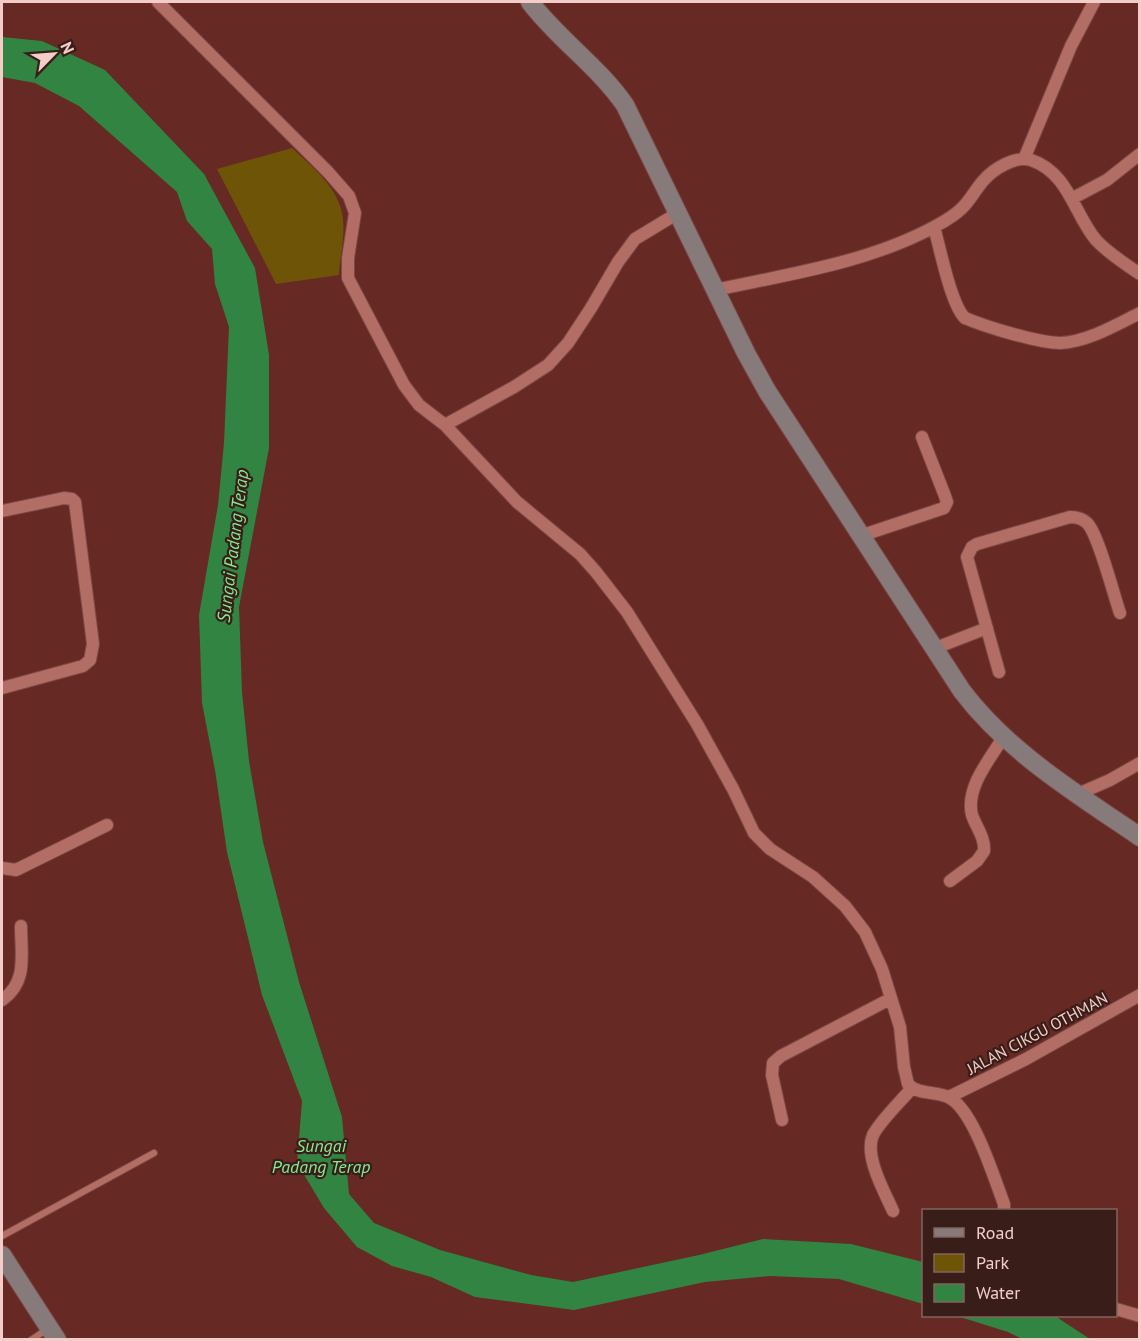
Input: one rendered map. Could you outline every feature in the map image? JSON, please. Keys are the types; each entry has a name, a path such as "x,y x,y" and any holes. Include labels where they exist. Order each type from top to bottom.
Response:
{"street":[{"path":"158,2 350,196 355,213 348,258 348,278 383,348 410,394 429,414 445,425 517,502 580,554 617,598 643,636 718,761 749,826 770,849 813,877 845,906 865,932 882,969 900,1027 906,1080 912,1088 949,1097 965,1113 976,1134 1004,1209"},
{"path":"530,2 540,16 585,58 617,94 636,125 746,354 767,392 969,701 1040,768 1140,837"},
{"path":"1024,159 1071,46 1094,2"},
{"path":"1073,198 1107,180 1140,154"},
{"path":"715,290 885,250 934,227 961,210 990,174 1011,162 1024,159 1046,168 1065,186 1097,240 1140,274"},
{"path":"445,425 514,387 548,365 568,342 635,239 678,213"},
{"path":"934,227 954,299 965,318 1033,338 1060,343 1096,333 1140,313"},
{"path":"860,536 944,508 945,496 922,437"},
{"path":"2,511 64,498 75,502 93,644 90,660 83,666 2,688"},
{"path":"999,672 967,557 972,547 977,544 1070,517 1082,519 1091,528 1120,613"},
{"path":"933,649 987,628"},
{"path":"950,881 977,861 984,850 982,837 971,810 972,796 978,780 1004,736"},
{"path":"1078,794 1140,763"},
{"path":"2,868 16,870 107,825"},
{"path":"2,1000 14,990 20,980 21,926"},
{"name":"JALAN CIKGU OTHMAN","path":"949,1097 1026,1059 1140,995"},
{"path":"782,1120 772,1076 773,1063 781,1056 890,999"},
{"path":"892,1210 875,1171 872,1137 881,1123 912,1088"},
{"path":"4,1262 53,1334"},
{"path":"1117,1309 1140,1316"}],"lane":[{"path":"2,1236 154,1153"},
{"path":"31,1340 53,1334"}],"green space":[{"path":"292,148 324,179 341,208 343,233 339,275 276,284 217,169"}],"water":[{"name":"Sungai Padang Terap","path":"2,37 42,41 105,70 204,174 255,268 269,355 269,448 239,607 242,692 249,761 263,842 299,982 342,1117 349,1194 374,1223 440,1250 531,1275 573,1282 763,1239 851,1244 922,1262 922,1304 839,1279 770,1276 705,1282 574,1310 475,1297 431,1277 392,1266 357,1247 324,1208 297,1163 302,1101 262,995 227,852 202,703 199,615 218,505 224,443 229,327 215,284 212,249 187,221 177,192 79,106 35,83 2,77"},
{"path":"960,1317 1057,1317 1090,1339 1022,1339 1008,1332"}]}
